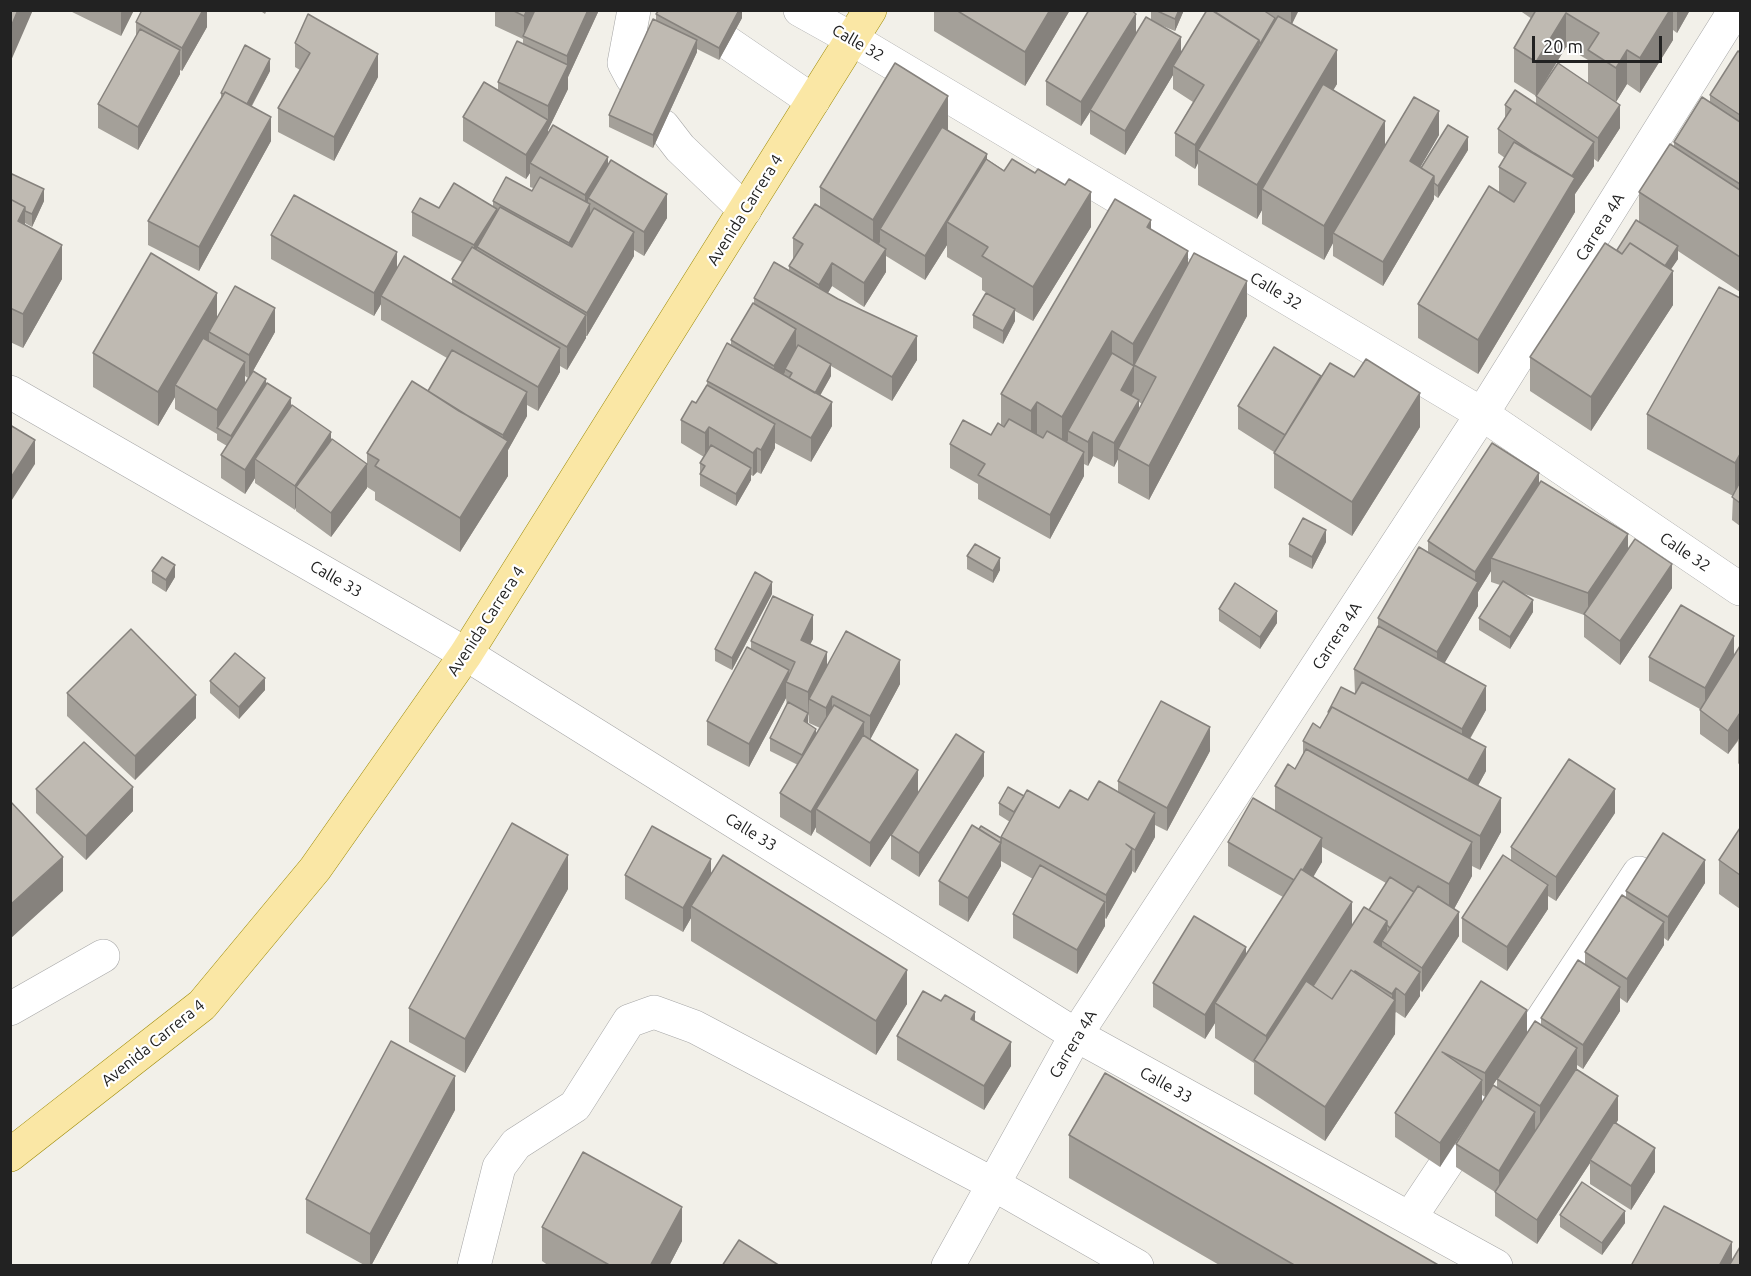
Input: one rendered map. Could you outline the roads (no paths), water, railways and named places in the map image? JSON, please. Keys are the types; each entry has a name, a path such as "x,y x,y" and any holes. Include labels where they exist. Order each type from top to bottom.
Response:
{"main road":[{"name":"Avenida Carrera 4","path":"10,1155 202,1005 315,869 466,654 870,10"}],"street":[{"path":"632,78 624,63 634,10"},
{"name":"Calle 32","path":"800,10 1482,414 1740,589"},
{"name":"Carrera 4A","path":"948,1266 1076,1035 1482,414 1735,10"},
{"path":"729,43 813,101"},
{"path":"663,126 680,148 745,210"},
{"name":"Calle 33","path":"10,392 466,654 1076,1035 1496,1266"},
{"path":"1410,1218 1639,873"},
{"path":"10,1009 103,956"},
{"path":"474,1266 499,1167 516,1143 575,1106 629,1021 654,1012 695,1027 993,1184 1137,1266"}]}
